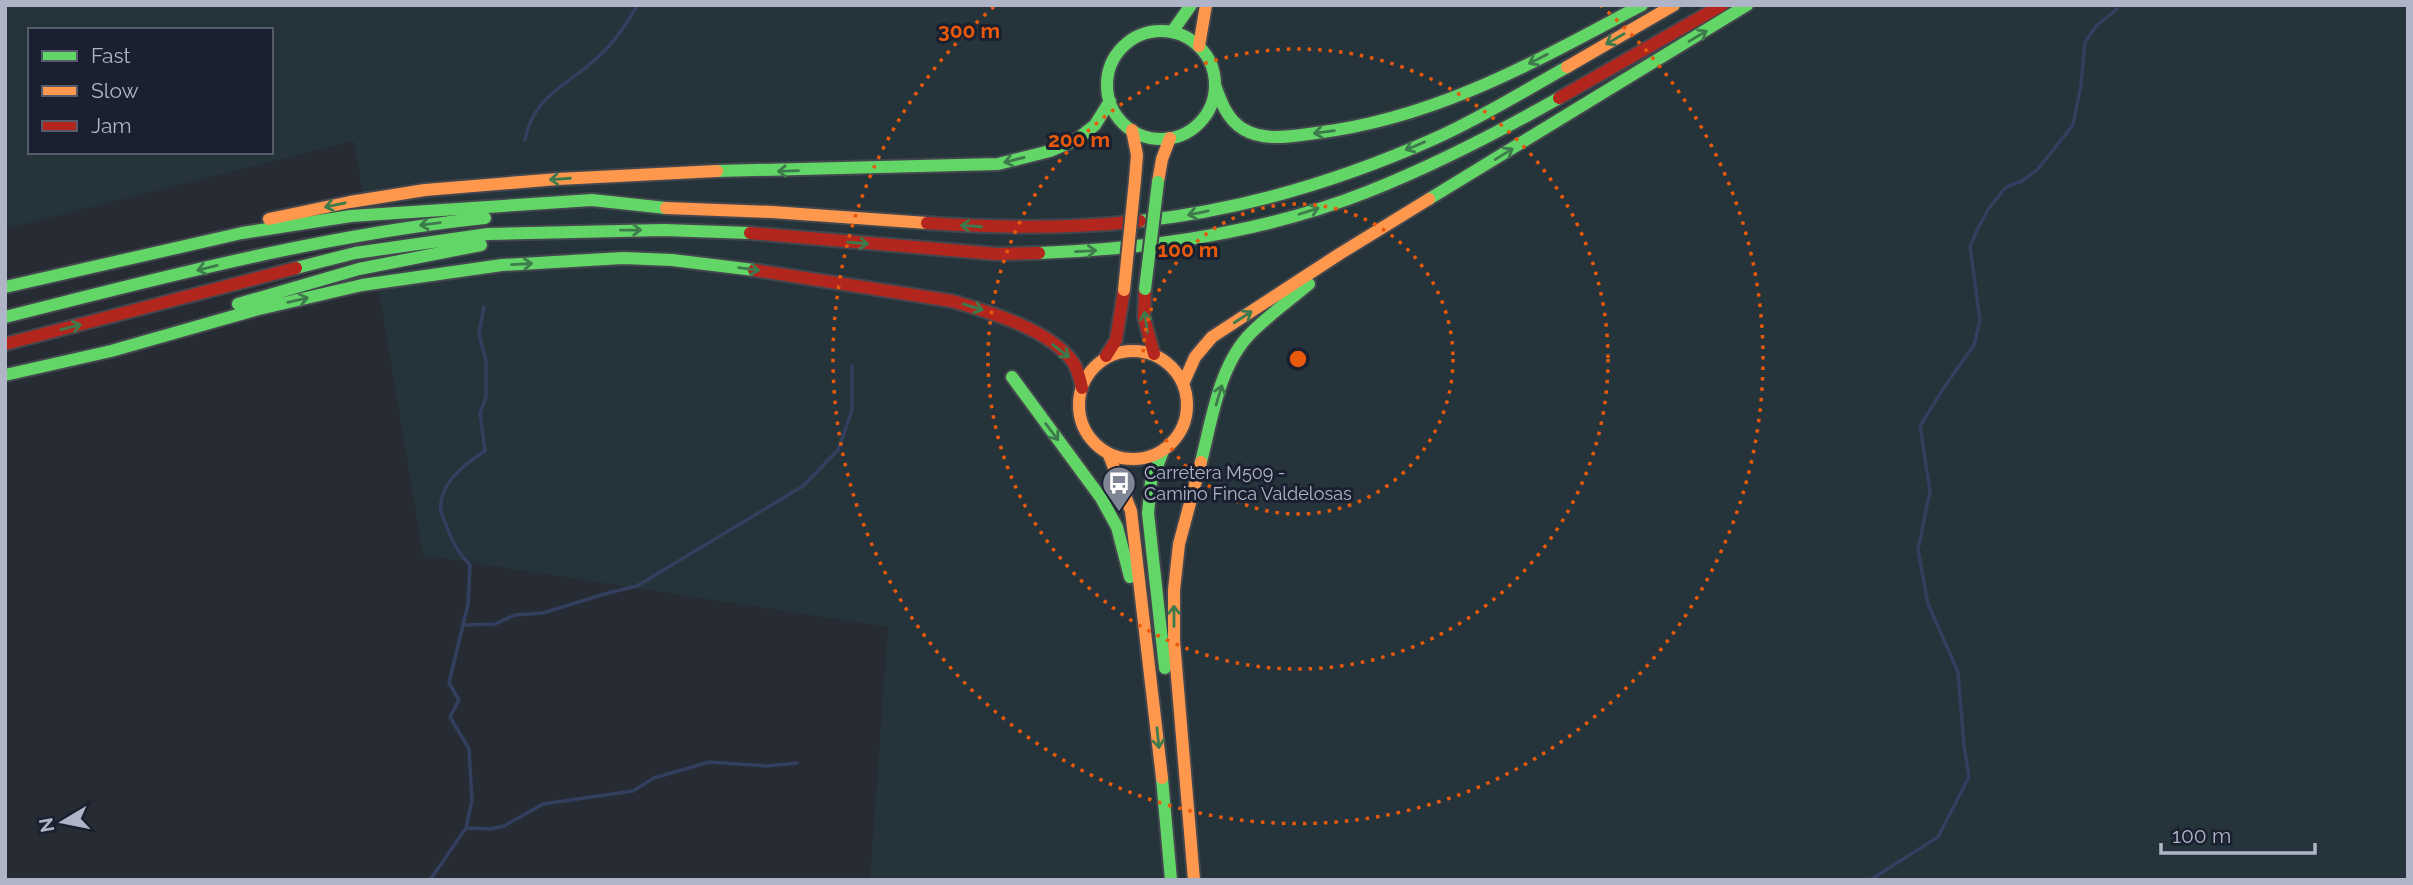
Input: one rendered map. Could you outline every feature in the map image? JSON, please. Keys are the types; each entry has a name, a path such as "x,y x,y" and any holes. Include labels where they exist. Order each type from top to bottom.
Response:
{"main road":[{"path":"1172,32 1191,5"},
{"path":"1199,46 1206,5"},
{"path":"1215,85 1210,106 1197,125 1185,133 1157,139 1132,130 1123,122 1110,101 1107,83 1110,66 1130,40 1157,31 1172,32 1199,46 1210,64 1227,115 1236,125 1256,135 1284,137 1345,130 1441,104 1523,66 1642,5"},
{"path":"5,317 352,235 467,219 589,210 669,208 772,212 996,228 1091,226 1180,216 1269,198 1357,171 1438,136 1674,5"},
{"path":"5,344 355,253 488,234 664,230 764,234 997,254 1093,251 1182,241 1277,221 1365,193 1447,158 1722,5"},
{"path":"1183,384 1195,357 1212,337 1341,253 1747,5"},
{"path":"122,260 240,225 350,202 425,190 558,178 660,173 998,164 1032,156 1080,137 1094,126 1110,101"},
{"path":"1132,130 1137,155 1124,290 1116,340 1083,388 1079,399 1079,416 1089,440 1109,455 1127,460 1146,458 1163,451"},
{"path":"1154,354 1144,318 1145,289 1158,182 1162,159 1170,138"},
{"path":"5,287 242,233 351,216 592,200 669,208"},
{"path":"66,361 334,275 412,257 563,231"},
{"path":"1194,880 1174,641 1174,590 1179,544 1222,386 1234,357 1250,334 1341,253"},
{"path":"5,376 111,351 255,310 362,285 502,265 623,258 673,260 750,269 971,306 1024,327 1063,351 1075,364 1083,388"},
{"path":"1106,356 1135,350 1154,354 1176,371 1187,399 1187,414 1182,428 1153,468 1149,485 1148,522 1173,732 1186,880"},
{"path":"1012,377 1101,498 1117,527 1128,566 1154,696"},
{"path":"1109,455 1131,511 1154,696 1171,880"}],"shaded area":[{"path":"5,5 2408,5 2408,880 870,880 888,627 423,555 354,141 5,229"}],"waterway":[{"path":"525,140 529,125 544,101 604,51 638,5"},
{"path":"1870,880 1938,837 1969,777 1958,672 1928,604 1918,550 1930,491 1920,426 1974,345 1980,320 1970,247 1989,208 2006,187 2022,181 2037,170 2073,125 2081,85 2085,42 2097,25 2117,9 2117,5"},
{"path":"430,880 466,828 472,800 469,749 450,717 459,700 449,683 468,604 470,565 451,538 441,513 441,501 454,476 485,451 480,413 486,397 486,361 479,334 484,307"},
{"path":"463,625 495,624 515,615 543,613 637,586 803,486 838,450 852,410 852,366"},
{"path":"466,828 490,829 504,826 543,804 633,791 654,778 709,762 766,766 797,763"}],"traffic: fast":[{"path":"1172,32 1191,5"},
{"path":"1215,85 1222,104 1233,120 1243,129 1260,136 1316,133 1361,125 1404,115 1485,84 1642,5"},
{"path":"1429,199 1747,5"},
{"path":"1161,31 1182,35 1199,47 1211,64 1215,85 1211,106 1199,123 1182,135 1161,139 1140,135 1123,123 1111,106 1107,85 1111,64 1123,47 1140,35 1161,31"},
{"path":"1140,221 1254,201 1365,167 1453,130 1567,67"},
{"path":"1039,253 1164,243 1247,228 1328,206 1416,171 1559,98"},
{"path":"717,171 998,164 1050,151 1076,140 1095,125 1110,101"},
{"path":"1145,289 1158,182"},
{"path":"5,287 242,233 351,216 592,200 666,208"},
{"path":"5,317 303,246 424,225 485,218"},
{"path":"296,268 355,253 488,234 664,230 750,233"},
{"path":"238,304 359,269 481,245"},
{"path":"5,375 111,351 255,310 362,285 502,265 623,258 672,260 754,270"},
{"path":"1201,462 1218,393 1240,346 1258,326 1309,284"},
{"path":"1012,377 1101,498 1117,527 1130,577"},
{"path":"1163,451 1151,482 1148,513 1165,668"},
{"path":"1162,778 1171,880"}],"traffic: slow":[{"path":"1199,46 1206,5"},
{"path":"1567,67 1674,5"},
{"path":"1132,130 1137,155 1135,180"},
{"path":"1158,182 1162,159 1170,138"},
{"path":"269,219 425,190 558,179 717,171"},
{"path":"1124,290 1135,180"},
{"path":"1183,384 1195,357 1212,337 1429,199"},
{"path":"666,208 927,223"},
{"path":"1133,351 1154,355 1172,366 1183,384 1187,405 1183,426 1172,444 1154,455 1133,459 1112,455 1094,444 1083,426 1079,405 1083,384 1094,366 1112,355 1133,351"},
{"path":"1109,455 1131,511 1162,778"},
{"path":"1194,880 1174,641 1174,590 1179,544 1201,462"}],"traffic: jam":[{"path":"1559,98 1722,5"},
{"path":"927,223 1034,227 1140,221"},
{"path":"750,233 997,254 1039,253"},
{"path":"5,344 296,268"},
{"path":"754,270 952,301 1000,316 1034,331 1062,350 1075,365 1082,388"},
{"path":"1145,289 1144,318 1154,354"},
{"path":"1106,356 1116,340 1124,290"}],"place":[{"name":"Carretera M509 - Camino Finca Valdelosas","path":"1119,513"}]}
